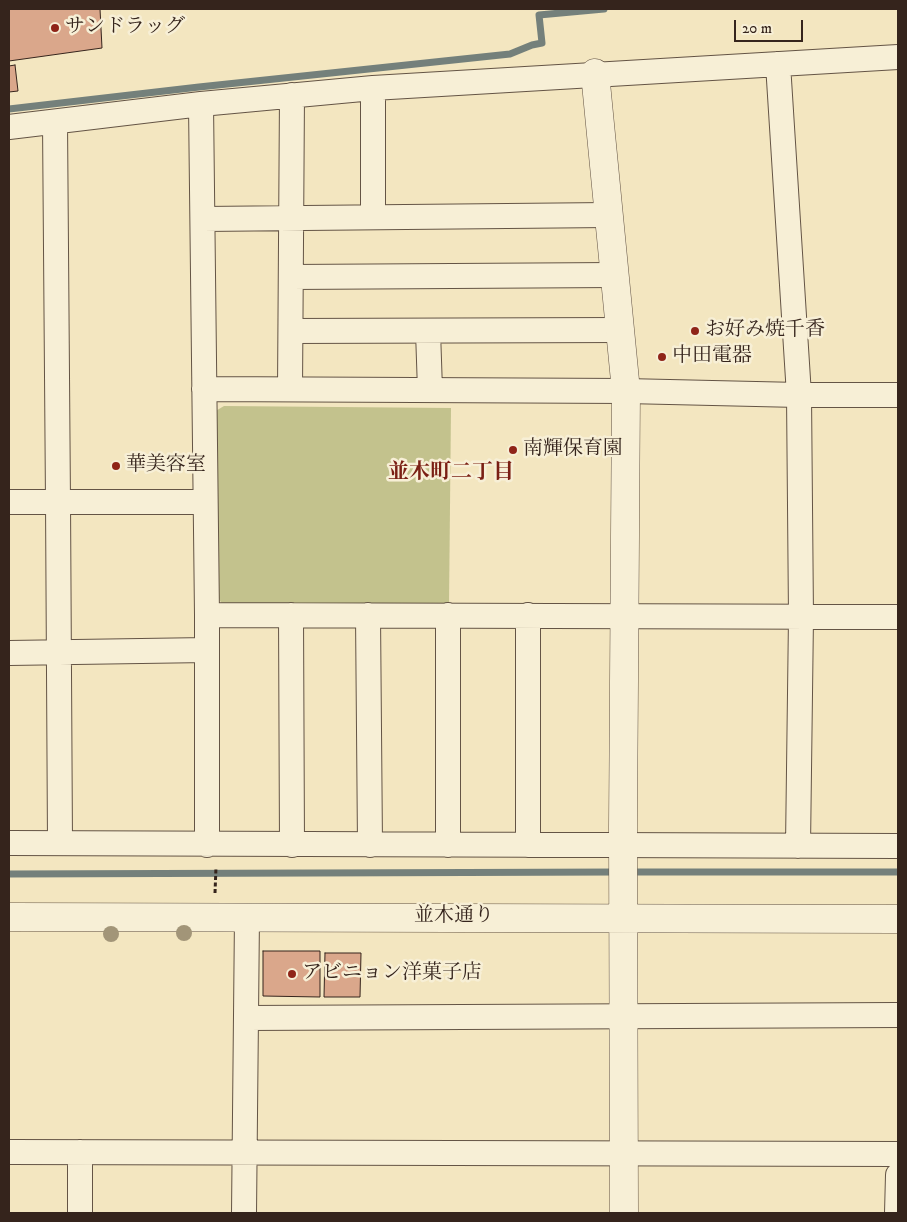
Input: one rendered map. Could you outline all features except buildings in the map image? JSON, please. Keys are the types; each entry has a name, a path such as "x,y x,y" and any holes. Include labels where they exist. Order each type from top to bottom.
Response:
{"street":[{"path":"9,127 201,104 373,88 595,73 898,57"},
{"path":"778,64 799,395 801,617 798,846"},
{"path":"595,73 626,391 623,616 624,1213"},
{"path":"373,88 373,217"},
{"path":"290,390 292,95"},
{"path":"201,104 204,502 211,853"},
{"path":"55,122 60,843"},
{"path":"203,219 608,215"},
{"path":"291,277 614,275"},
{"path":"290,331 620,330"},
{"path":"428,331 430,390"},
{"path":"204,389 626,391 799,395 898,394"},
{"path":"9,502 204,502"},
{"path":"206,615 898,617"},
{"path":"291,615 292,845"},
{"path":"368,615 370,845"},
{"path":"448,615 448,845"},
{"path":"528,615 528,845"},
{"path":"9,652 207,650"},
{"path":"9,843 60,843 211,853 292,845 528,845 623,852 798,846 898,846"},
{"path":"244,1213 247,916"},
{"name":"並木通り","path":"9,917 247,916 898,919"},
{"path":"246,1018 898,1015"},
{"path":"9,1152 898,1154"},
{"path":"80,1152 80,1213"},
{"path":"897,1213 898,1175"}],"path":[{"path":"211,853 215,894"}],"shaded area":[{"path":"224,406 451,408 449,605 222,604 216,594 214,412"}],"waterway":[{"path":"9,109 510,54 542,43 539,15 604,9"},
{"path":"9,874 618,872"},
{"path":"629,872 898,872"}],"place":[{"name":"サンドラッグ","path":"55,28"},
{"name":"お好み焼千香","path":"695,331"},
{"name":"中田電器","path":"662,357"},
{"name":"南輝保育園","path":"513,450"},
{"name":"華美容室","path":"116,466"},
{"name":"アビニョン洋菓子店","path":"292,974"}],"district":[{"name":"並木町二丁目","path":"451,474"}]}
